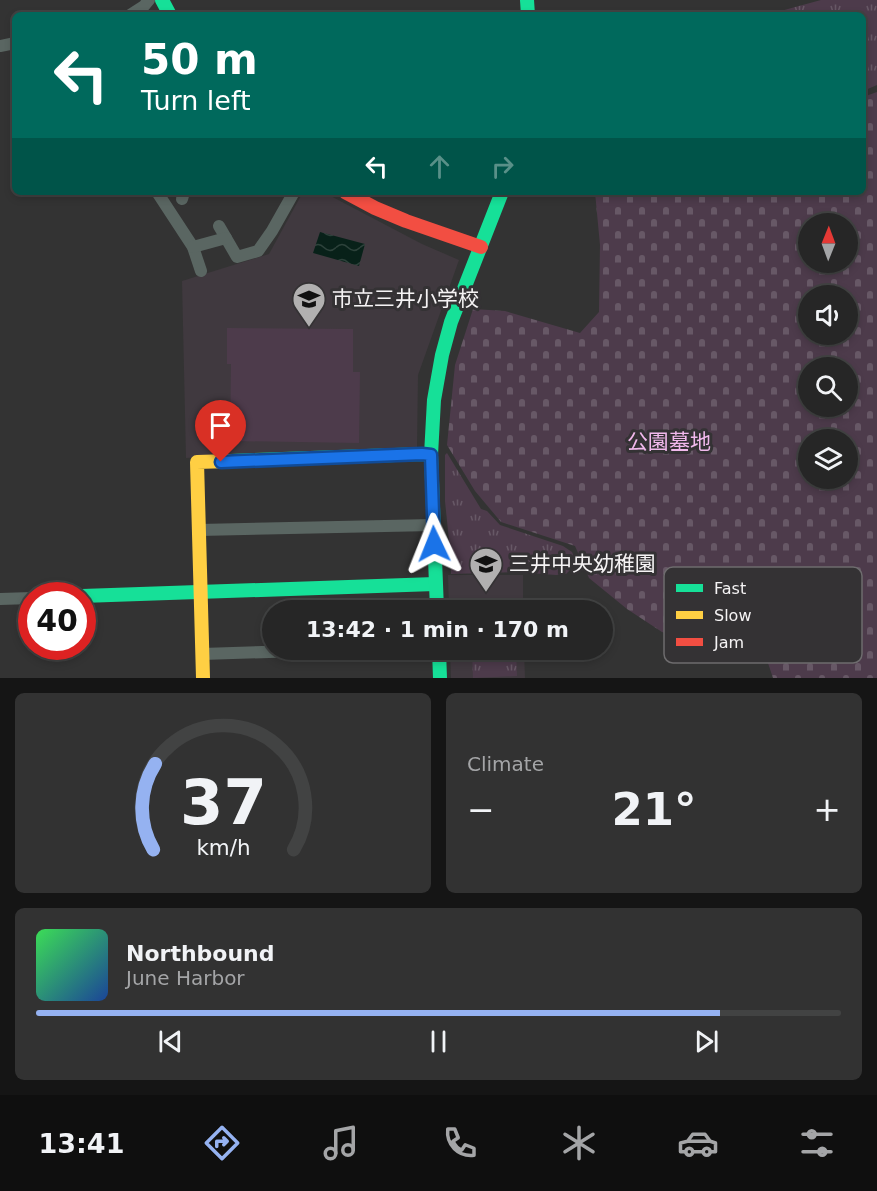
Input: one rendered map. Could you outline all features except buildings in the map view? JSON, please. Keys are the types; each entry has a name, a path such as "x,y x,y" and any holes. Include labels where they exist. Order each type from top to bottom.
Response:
{"street":[{"path":"135,12 149,0"},
{"path":"159,195 193,247 201,271"},
{"path":"219,226 237,257 258,251 292,195"},
{"path":"350,195 365,204 481,247"},
{"path":"436,600 431,455 434,400 451,322 501,195"},
{"path":"193,247 226,237"},
{"path":"203,678 198,462 431,455"},
{"path":"199,530 434,525"},
{"path":"96,596 435,584"},
{"path":"0,599 18,598"},
{"path":"202,654 262,652"},
{"path":"439,660 440,678"}],"shaded area":[{"name":"市立三井小学校","path":"301,195 329,195 422,244 459,260 418,375 417,447 186,458 182,281 269,254"},
{"name":"三井中央幼稚園","path":"448,575 523,575 523,600 449,600"},
{"path":"450,660 524,660 525,678 451,678"}],"green space":[{"path":"821,0 877,0 877,85 866,90 866,12 777,12"},
{"name":"公園墓地","path":"877,92 877,678 773,678 768,663 862,663 862,567 664,567 664,633 627,609 589,578 575,546 501,522 475,491 447,445 455,365 473,309 505,311 580,333 599,312 600,245 595,195 866,195 866,96"},
{"path":"227,328 353,329 353,372 360,372 359,443 230,441 231,364 227,364"},
{"path":"447,453 481,509 487,511 500,525 563,546 572,552 576,561 572,568 566,574 556,575 517,572 451,574 445,501 445,455"},
{"path":"472,660 516,660 517,676 473,678"}],"water":[{"path":"320,232 365,244 359,266 313,253"}],"traffic: fast":[{"path":"162,0 168,12"},
{"path":"527,0 528,12"},
{"path":"437,600 431,455 434,400 451,322 501,195"},
{"path":"230,461 431,455"},
{"path":"96,596 435,584"},
{"path":"439,660 440,678"}],"traffic: slow":[{"path":"203,678 197,462 230,461"}],"traffic: jam":[{"path":"351,195 406,221 481,247"}],"place":[{"name":"市立三井小学校","path":"309,328"},
{"name":"三井中央幼稚園","path":"486,593"}],"route":[{"path":"221,462 431,455 434,544"}]}
